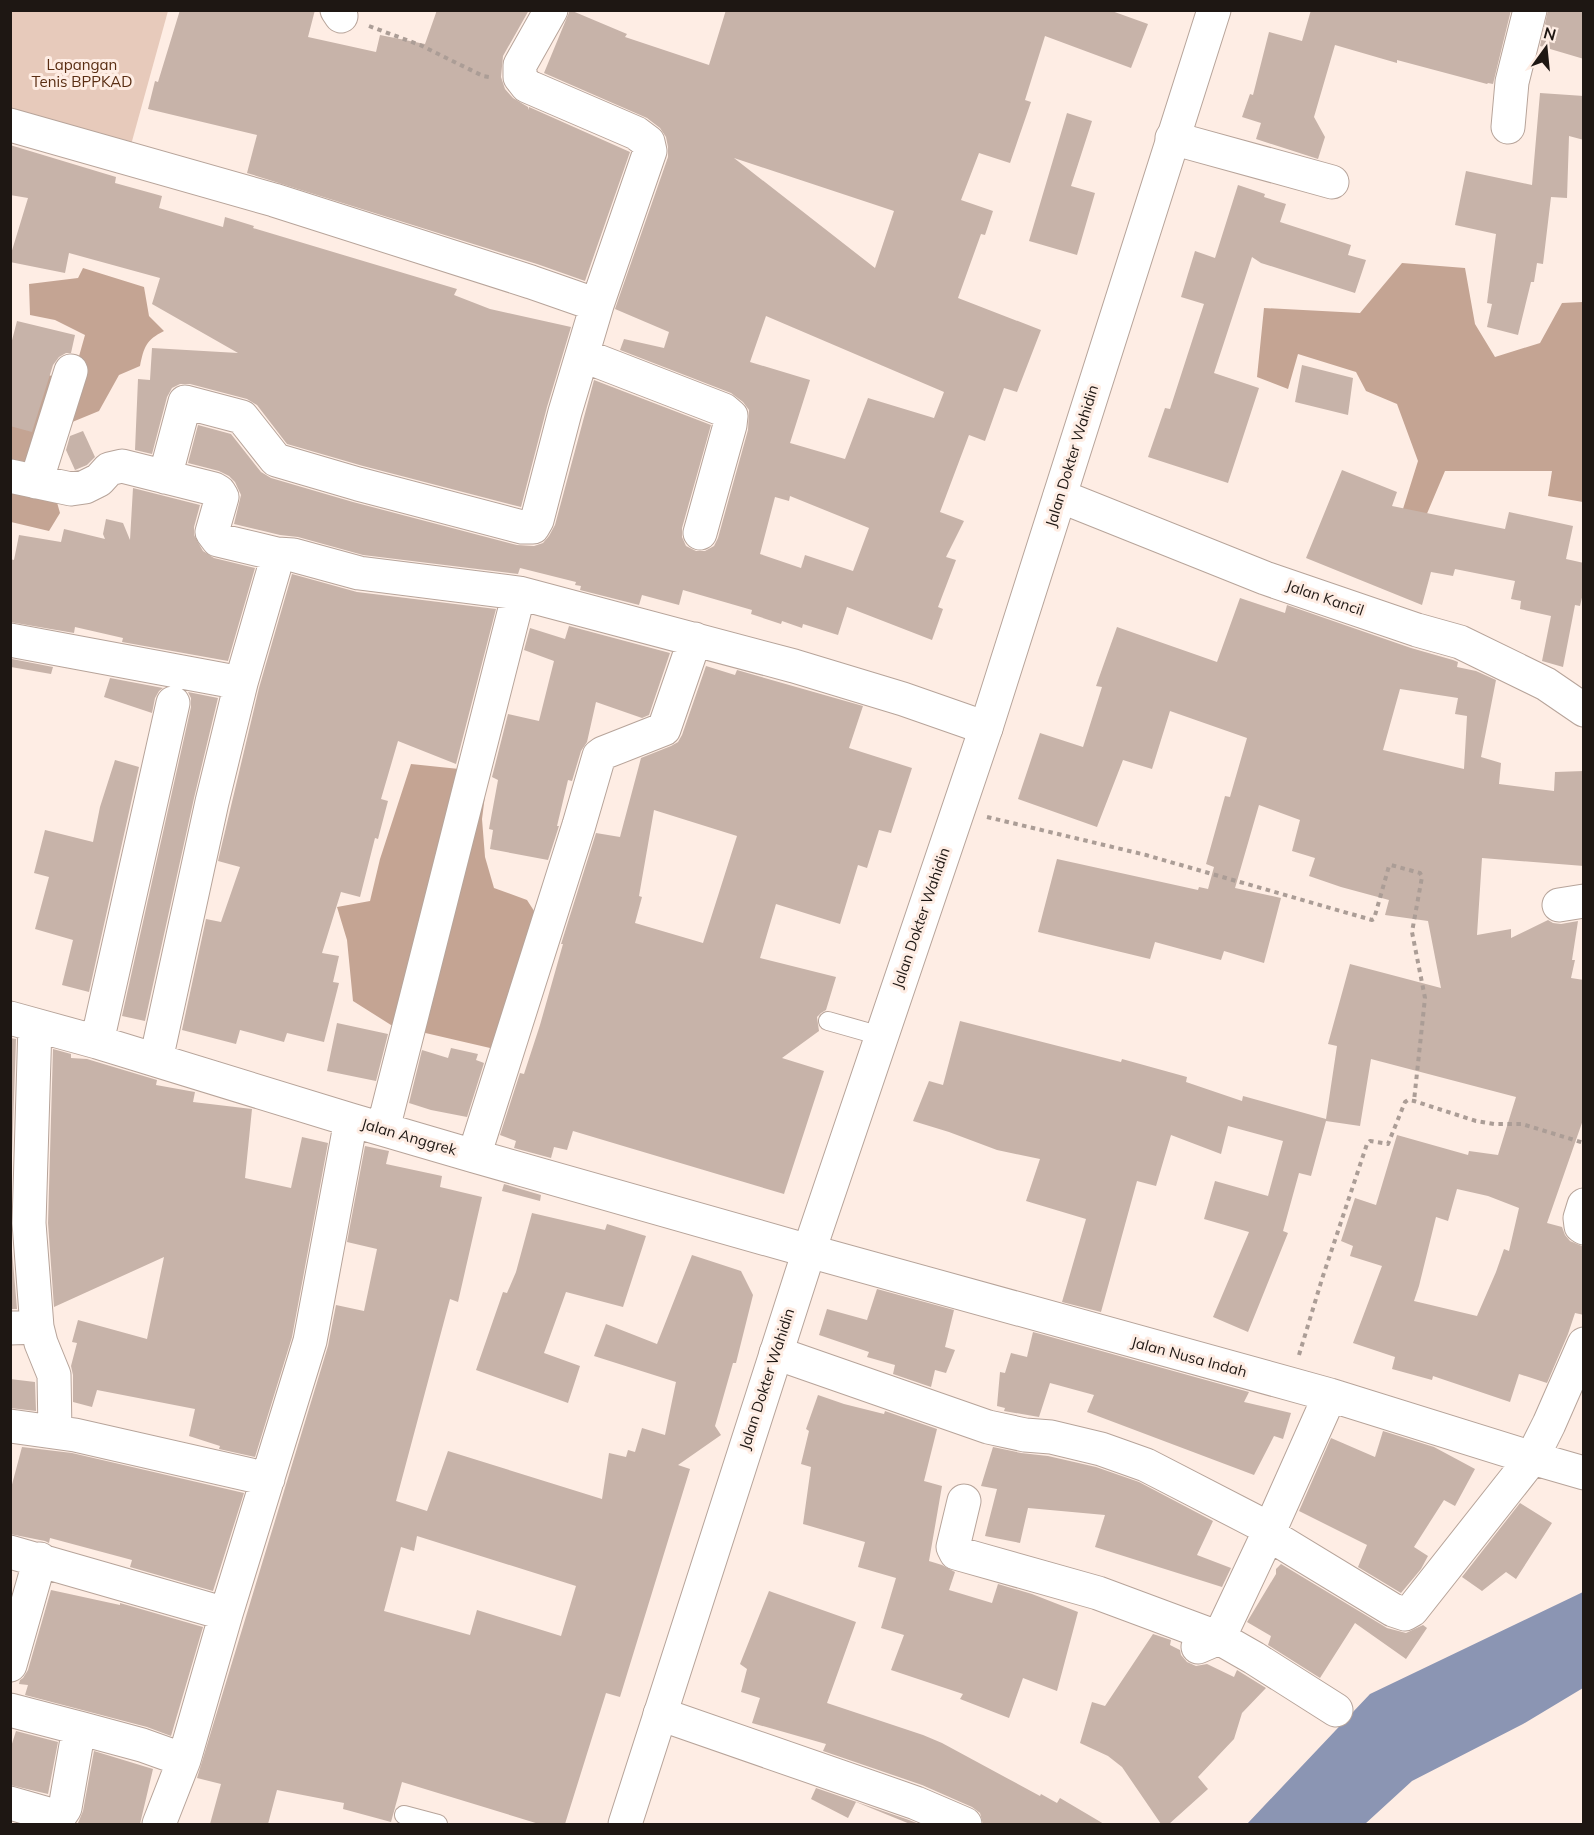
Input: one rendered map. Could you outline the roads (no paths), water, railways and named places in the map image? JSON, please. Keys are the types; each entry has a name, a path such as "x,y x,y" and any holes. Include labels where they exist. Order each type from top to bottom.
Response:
{"street":[{"path":"165,477 185,402 242,417 276,460 522,527 533,527 537,520 565,412 597,305 650,151 648,142 636,133 527,86 520,77 520,65 552,10"},
{"name":"Jalan Dokter Wahidin","path":"625,1824 809,1251 986,728 1214,10"},
{"path":"1508,128 1512,82 1530,10"},
{"path":"10,125 274,200 597,305"},
{"path":"1172,138 1332,182"},
{"path":"582,355 724,410 730,416 730,425 700,533"},
{"path":"71,371 23,479 71,489 85,487 99,480 109,469 122,466 214,489 222,497 212,532 218,540 277,554 293,555 359,573 519,593 695,639 903,699 986,728"},
{"name":"Jalan Kancil","path":"1060,496 1265,578 1417,630 1460,642 1546,684 1584,710"},
{"path":"156,1060 209,813 241,683 277,554"},
{"path":"383,1129 519,593"},
{"path":"474,1156 599,756 664,729 695,639"},
{"path":"10,640 241,683"},
{"path":"97,1042 173,703"},
{"path":"22,1022 29,1223 24,1327 41,1343 54,1375 55,1432"},
{"name":"Jalan Anggrek","path":"22,1022 97,1042 474,1156 809,1251"},
{"path":"159,1824 184,1760 226,1614 310,1341 351,1120"},
{"path":"1584,1205 1580,1221 1584,1228"},
{"name":"Jalan Nusa Indah","path":"809,1251 1330,1395 1584,1473"},
{"path":"776,1353 988,1427 1025,1435 1051,1437 1101,1449 1146,1465 1269,1532 1393,1610 1408,1613 1532,1458 1584,1344"},
{"path":"1205,1644 1269,1532 1330,1395"},
{"path":"10,1426 55,1432 268,1479"},
{"path":"964,1501 953,1547 956,1553 1098,1593 1205,1644 1254,1658 1336,1710"},
{"path":"10,1665 25,1556 226,1614"},
{"path":"10,1710 142,1745 184,1760"},
{"path":"660,1714 916,1803 964,1824"},
{"path":"10,1803 52,1815 61,1814 65,1808 79,1728"}],"lane":[{"path":"828,1021 881,1036"},
{"path":"404,1815 438,1824"}],"water":[{"path":"1583,1592 1583,1688 1523,1724 1412,1781 1365,1824 1247,1824 1370,1694"}],"park label":[{"name":"Lapangan Tenis BPPKAD","path":"82,74"}]}
